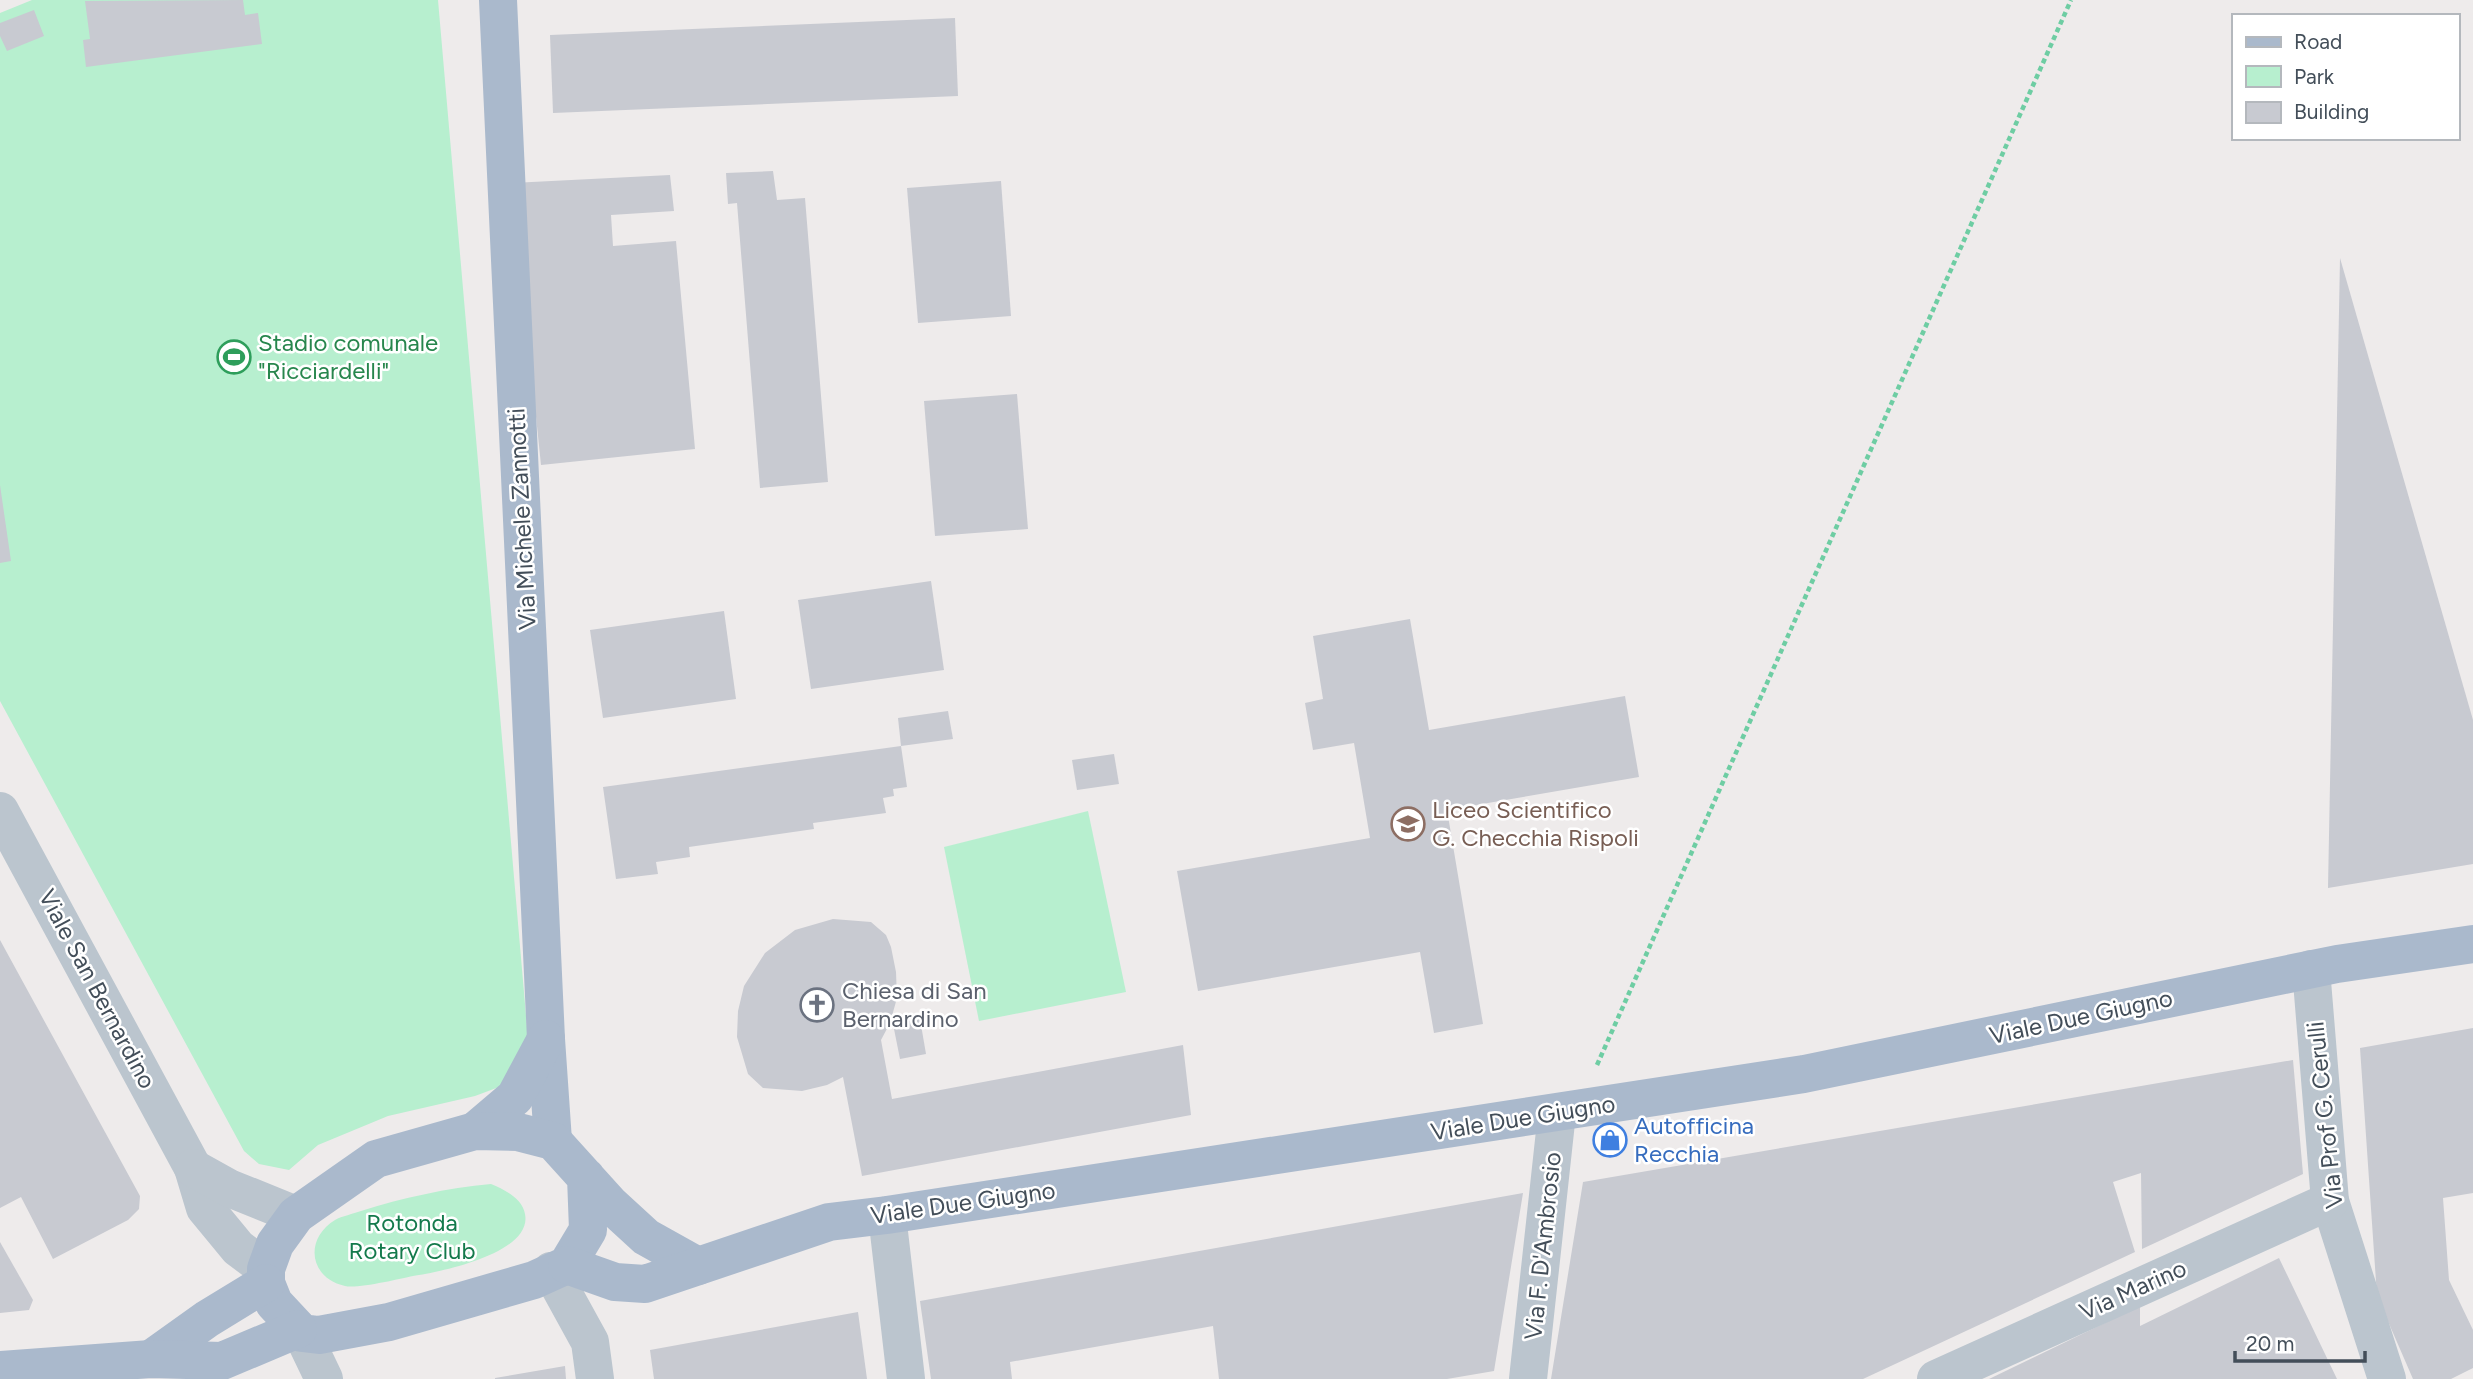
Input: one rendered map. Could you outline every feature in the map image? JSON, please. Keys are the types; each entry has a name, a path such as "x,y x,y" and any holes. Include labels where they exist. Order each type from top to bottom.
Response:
{"main road":[{"name":"Via Michele Zannotti","path":"498,0 553,1142"},
{"name":"Viale Due Giugno","path":"559,1268 615,1282 645,1284 829,1222 1804,1074 2311,969 2473,944"},
{"path":"475,1131 515,1097 546,1038"},
{"path":"300,1331 274,1303 266,1276 275,1244 296,1215 376,1159 475,1131 518,1132 553,1142 610,1204 646,1237 698,1265"},
{"path":"0,1370 151,1359 222,1361 300,1331 319,1335 389,1322 534,1280 559,1268 588,1230 586,1177"},
{"path":"151,1359 266,1276"}],"street":[{"name":"Viale San Bernardino","path":"0,811 193,1168 205,1208 238,1248 266,1276"},
{"name":"Via Prof G. Cerulli","path":"2311,969 2330,1200 2387,1379"},
{"name":"Via F. D'Ambrosio","path":"1528,1379 1567,1111"},
{"path":"193,1168 229,1188 296,1215"},
{"name":"Via Marino","path":"1936,1379 2330,1200"},
{"path":"887,1215 906,1379"},
{"path":"559,1268 590,1342 595,1379"},
{"path":"300,1331 324,1379"}],"path":[{"path":"1567,1111 2071,0"}],"green space":[{"name":"Stadio comunale \"Ricciardelli\"","path":"32,0 438,0 529,1050 507,1084 475,1096 388,1116 318,1145 289,1170 259,1164 244,1151 0,701 0,13"},
{"path":"1088,811 1126,992 979,1021 944,847"},
{"name":"Rotonda Rotary Club","path":"491,1184 517,1199 525,1214 524,1228 515,1240 500,1250 463,1265 359,1286 345,1286 333,1282 318,1267 315,1247 318,1237 338,1219 409,1198"}],"building":[{"path":"243,0 245,15 258,13 262,44 86,67 83,40 90,39 85,1"},
{"path":"34,10 44,36 7,51 0,36 0,23"},
{"path":"955,18 958,96 553,113 550,35"},
{"path":"773,171 777,200 805,198 828,482 760,488 737,203 728,204 726,173"},
{"path":"670,175 674,211 611,215 613,246 676,241 695,449 541,465 512,183"},
{"path":"1001,181 1011,316 918,323 907,188"},
{"path":"2340,258 2473,720 2473,864 2328,888"},
{"path":"1017,394 1028,529 935,536 924,401"},
{"path":"0,485 11,561 0,563"},
{"path":"931,581 944,670 811,689 798,600"},
{"path":"724,611 736,699 603,718 590,630"},
{"name":"Liceo Scientifico G. Checchia Rispoli","path":"1410,619 1429,730 1625,696 1639,777 1447,810 1483,1024 1434,1033 1420,952 1198,991 1177,871 1370,838 1354,743 1313,750 1305,703 1323,699 1313,636"},
{"path":"948,711 953,739 901,746 898,718"},
{"path":"901,746 907,787 893,789 894,796 883,798 886,813 813,823 814,829 689,847 690,857 656,862 658,874 616,879 603,787"},
{"path":"1114,754 1119,784 1077,790 1072,760"},
{"path":"833,919 871,922 886,935 891,947 897,998 890,1023 881,1040 892,1099 1183,1045 1191,1115 862,1176 843,1077 827,1085 802,1091 763,1088 748,1074 737,1037 738,1011 744,986 765,953 795,930"},
{"path":"0,940 140,1196 139,1209 128,1220 53,1259 21,1197 0,1208"},
{"path":"920,1019 926,1054 900,1059 893,1024"},
{"path":"2473,1028 2473,1193 2443,1198 2449,1280 2473,1330 2473,1368 2451,1379 2413,1379 2377,1296 2360,1048"},
{"path":"2293,1060 2303,1174 2142,1249 2141,1173 2113,1182 2135,1252 1863,1379 1551,1379 1583,1182"},
{"path":"1523,1193 1494,1371 1447,1379 1219,1379 1213,1326 1010,1362 1012,1379 931,1379 920,1301"},
{"path":"0,1242 33,1300 29,1310 0,1313"},
{"path":"2279,1258 2337,1379 1989,1379 2140,1306 2140,1326"},
{"path":"858,1312 867,1379 654,1379 650,1350"},
{"path":"565,1366 566,1379 495,1379 495,1378"}],"place":[{"name":"Stadio comunale \"Ricciardelli\"","path":"234,357"},
{"name":"Liceo Scientifico G. Checchia Rispoli","path":"1408,824"},
{"name":"Chiesa di San Bernardino","path":"817,1005"},
{"name":"Autofficina Recchia","path":"1610,1140"}]}
